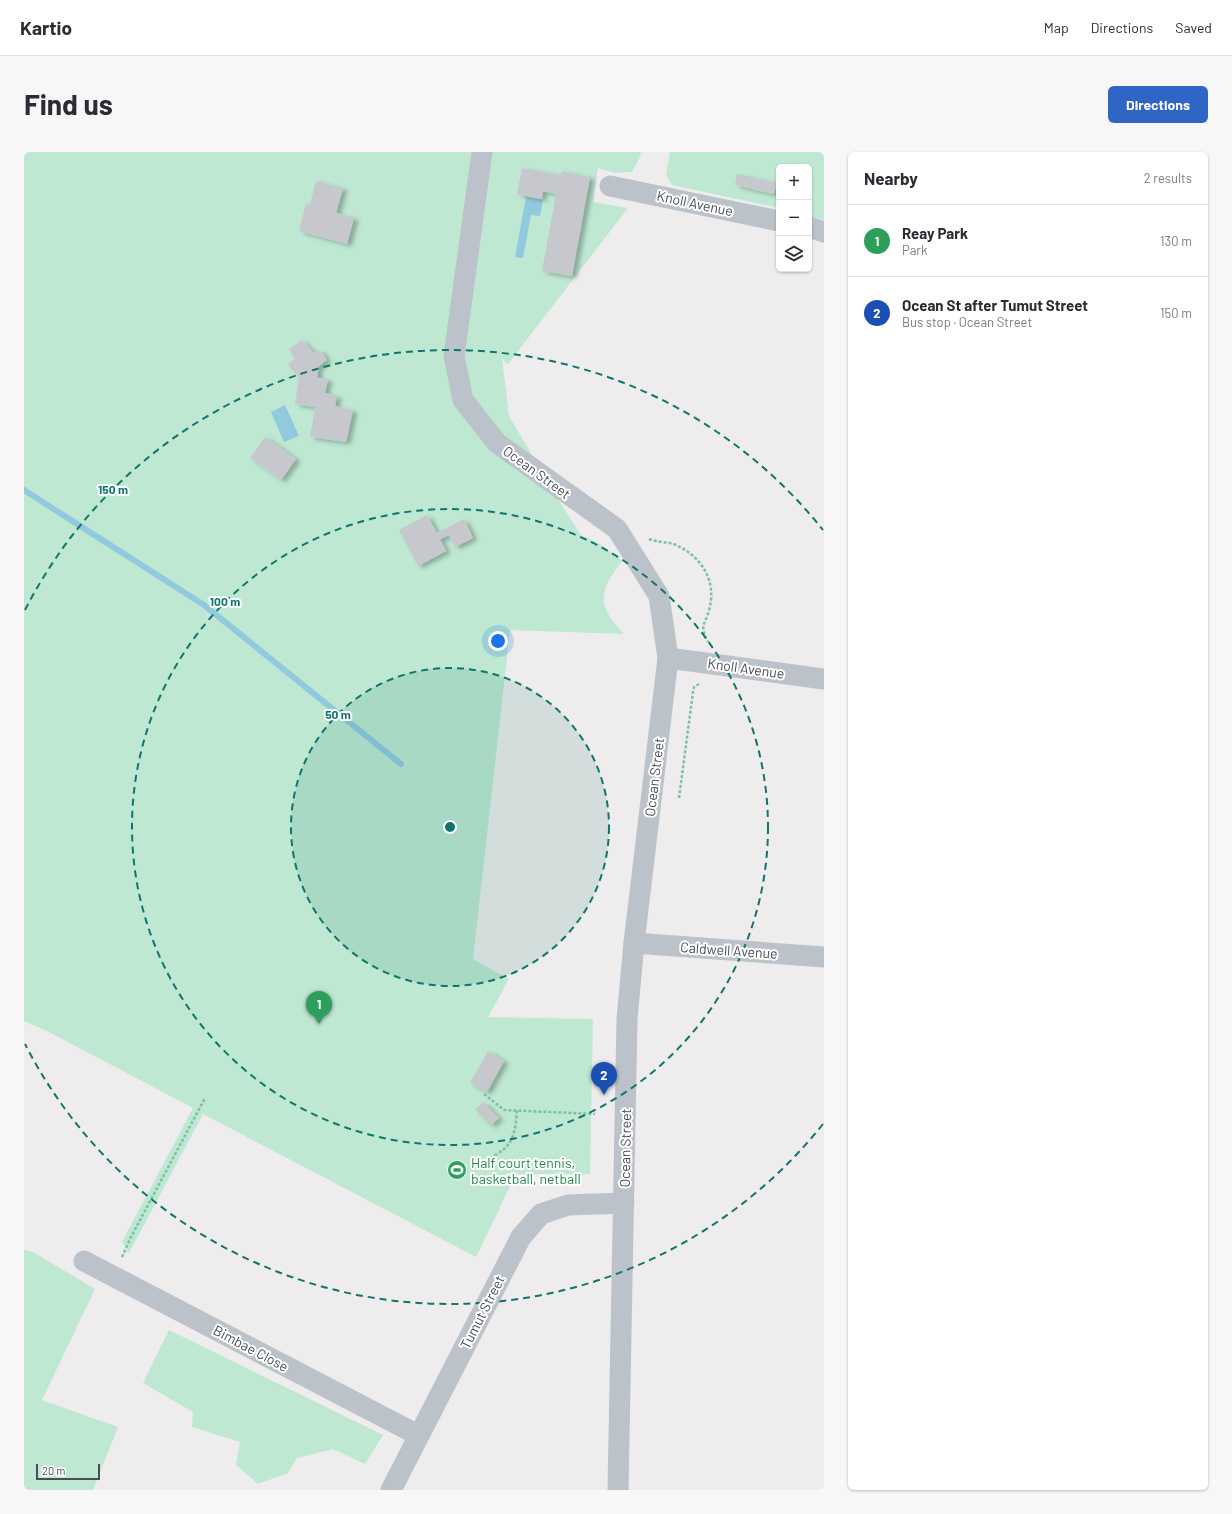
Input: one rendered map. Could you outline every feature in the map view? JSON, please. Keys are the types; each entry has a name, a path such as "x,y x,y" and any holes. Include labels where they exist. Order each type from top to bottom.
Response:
{"street":[{"name":"Ocean Street","path":"482,152 454,356 463,400 497,443 617,529 659,596 668,658 634,942 627,1019 618,1490"},
{"name":"Knoll Avenue","path":"610,186 776,220"},
{"path":"812,228 824,232"},
{"name":"Knoll Avenue","path":"668,658 824,679"},
{"name":"Caldwell Avenue","path":"634,942 824,957"},
{"name":"Tumut Street","path":"391,1490 521,1237 541,1214 568,1205 624,1203"},
{"name":"Bimbae Close","path":"84,1261 418,1435"}],"path":[{"path":"679,798 694,687 697,684 704,683"},
{"path":"484,1094 504,1110 595,1114"},
{"path":"113,1276 130,1239 205,1098"},
{"path":"491,1159 506,1147 514,1131 517,1111"}],"green space":[{"path":"24,152 641,152 632,172 615,173 598,168 593,202 628,208 508,364 502,359 509,416 559,501 581,535 600,544 622,561 609,581 605,590 604,598 605,606 609,615 624,634 510,630 473,959 509,979 488,1017 593,1019 590,1174 516,1174 476,1257 203,1114 129,1253 122,1242 193,1108 47,1031 24,1021"},
{"path":"670,152 824,152 824,220 812,217 812,164 776,164 776,207 672,185 666,175"},
{"path":"24,1250 33,1252 95,1289 42,1400 118,1427 93,1490 24,1490"},
{"path":"169,1330 383,1435 365,1464 333,1449 297,1458 288,1473 258,1484 236,1465 240,1442 192,1427 193,1412 143,1383"}],"water":[{"path":"526,197 543,200 540,216 531,215 523,258 515,257"},
{"path":"285,405 299,436 284,442 271,412"}],"building":[{"path":"522,168 561,175 562,171 590,177 572,276 542,271 556,194 543,191 542,199 517,194"},
{"path":"737,174 776,183 774,194 735,185"},
{"path":"316,181 343,188 336,213 354,218 347,244 299,231 306,203 310,204"},
{"path":"302,340 314,353 320,350 327,360 319,366 317,378 328,379 325,393 337,396 335,406 353,410 346,442 310,437 315,407 295,404 299,378 288,364 295,359 289,349"},
{"path":"265,437 296,459 281,480 250,458"},
{"path":"427,515 437,533 464,519 473,538 455,547 449,535 440,539 446,551 418,566 399,530"},
{"path":"488,1051 504,1061 487,1092 470,1083"},
{"path":"483,1102 499,1118 491,1125 475,1110"}],"waterway":[{"path":"24,490 204,605 401,764"}],"place":[{"name":"Reay Park","path":"319,1024"},
{"name":"Ocean St after Tumut Street","path":"604,1095"},
{"name":"Half court tennis, basketball, netball","path":"457,1170"}]}
